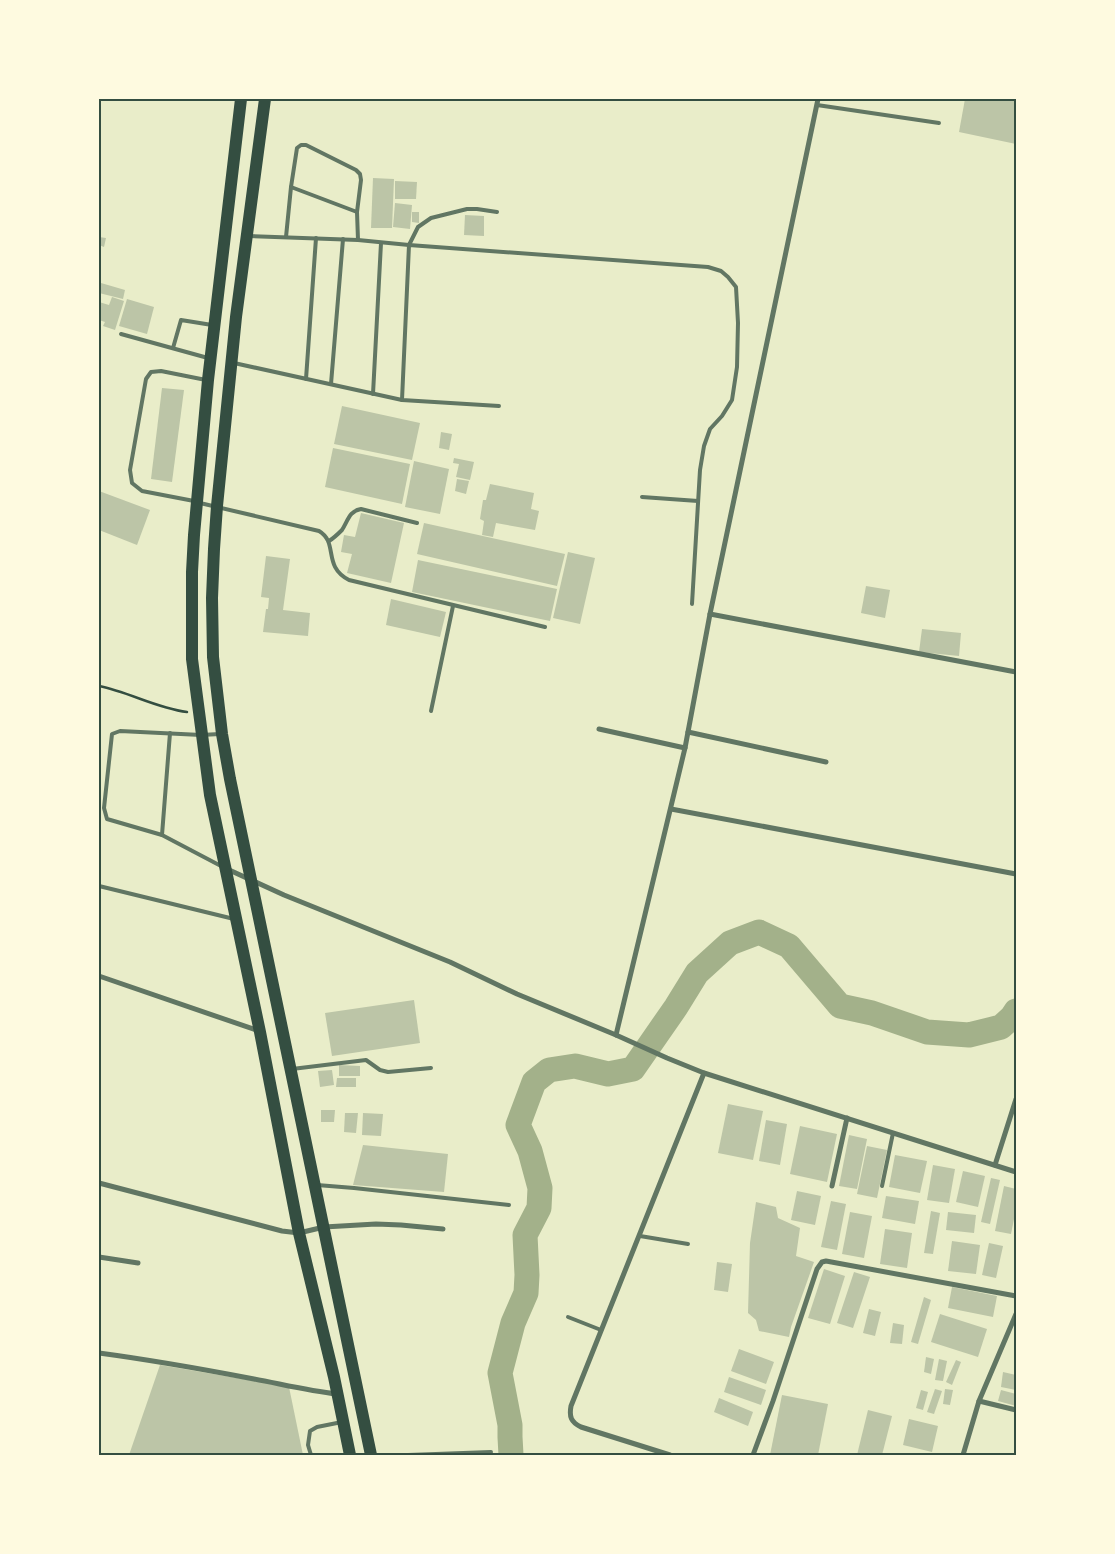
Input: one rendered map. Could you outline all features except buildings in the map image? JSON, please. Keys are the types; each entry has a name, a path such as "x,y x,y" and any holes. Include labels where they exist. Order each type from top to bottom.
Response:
{"highway":[{"path":"240,99 210,359 197,502 192,572 192,659 210,795 260,1032 299,1233 334,1377 350,1455"},
{"path":"265,99 236,317 217,506 212,598 212,657 222,734 250,880 371,1455"},
{"path":"334,1377 353,1373"}],"street":[{"path":"616,1035 685,748 710,614 818,99"},
{"path":"710,614 1016,672"},
{"path":"599,729 685,748"},
{"path":"688,732 826,762"},
{"path":"672,808 1016,874"},
{"path":"226,868 250,880 450,962 517,994 667,1058 704,1072 1016,1172"},
{"path":"99,976 260,1032"},
{"path":"670,1455 581,1427 571,1419 570,1413 571,1406 704,1072"},
{"path":"995,1165 1016,1098"},
{"path":"832,1186 846,1118"},
{"path":"99,1183 282,1231 299,1233 324,1227 376,1224 443,1229"},
{"path":"99,1257 138,1263"},
{"path":"753,1455 774,1401 817,1269 822,1262 826,1261 1016,1296"},
{"path":"963,1455 979,1401 1016,1314"},
{"path":"99,1353 156,1361 313,1392 337,1394"},
{"path":"979,1401 1016,1410"}],"lane":[{"path":"817,105 939,123"},
{"path":"286,237 297,148 301,145 356,170 360,174 357,212 358,240"},
{"path":"291,187 357,212"},
{"path":"402,400 409,245 418,227 431,218 467,209 498,212"},
{"path":"248,236 358,240 708,267 721,271 736,287 738,324 737,367 732,400 722,416 710,429 704,446 700,470 692,604"},
{"path":"306,379 316,238"},
{"path":"331,384 343,239"},
{"path":"373,394 381,243"},
{"path":"173,348 181,320 214,325"},
{"path":"121,334 210,359"},
{"path":"232,363 402,400 498,406"},
{"path":"208,380 161,372 151,372 146,379 130,470 132,483 142,491 217,506 319,531 329,541 336,570 341,576 349,580 546,627"},
{"path":"642,497 698,500"},
{"path":"329,541 343,529 350,515 355,510 361,508 417,523"},
{"path":"431,711 453,606"},
{"path":"222,734 201,735 120,731 112,734 104,808 108,819 162,835 226,868"},
{"path":"162,835 170,733"},
{"path":"99,886 236,920"},
{"path":"290,1069 366,1060 380,1070 388,1072 431,1068"},
{"path":"882,1186 894,1133"},
{"path":"315,1185 363,1188 509,1205"},
{"path":"640,1236 688,1244"},
{"path":"568,1317 602,1330"},
{"path":"311,1455 308,1445 310,1431 317,1427 343,1422"},
{"path":"408,1455 491,1452"}],"path":[{"path":"99,686 138,697 171,710 198,713"}],"waterway":[{"path":"511,1455 510,1425 500,1373 513,1323 526,1293 525,1235 539,1208 540,1188 530,1151 518,1125 534,1082 549,1070 575,1066 608,1074 633,1069 697,973 730,943 759,932 789,946 840,1006 872,1013 927,1032 969,1035 1001,1027 1016,1011"}]}
